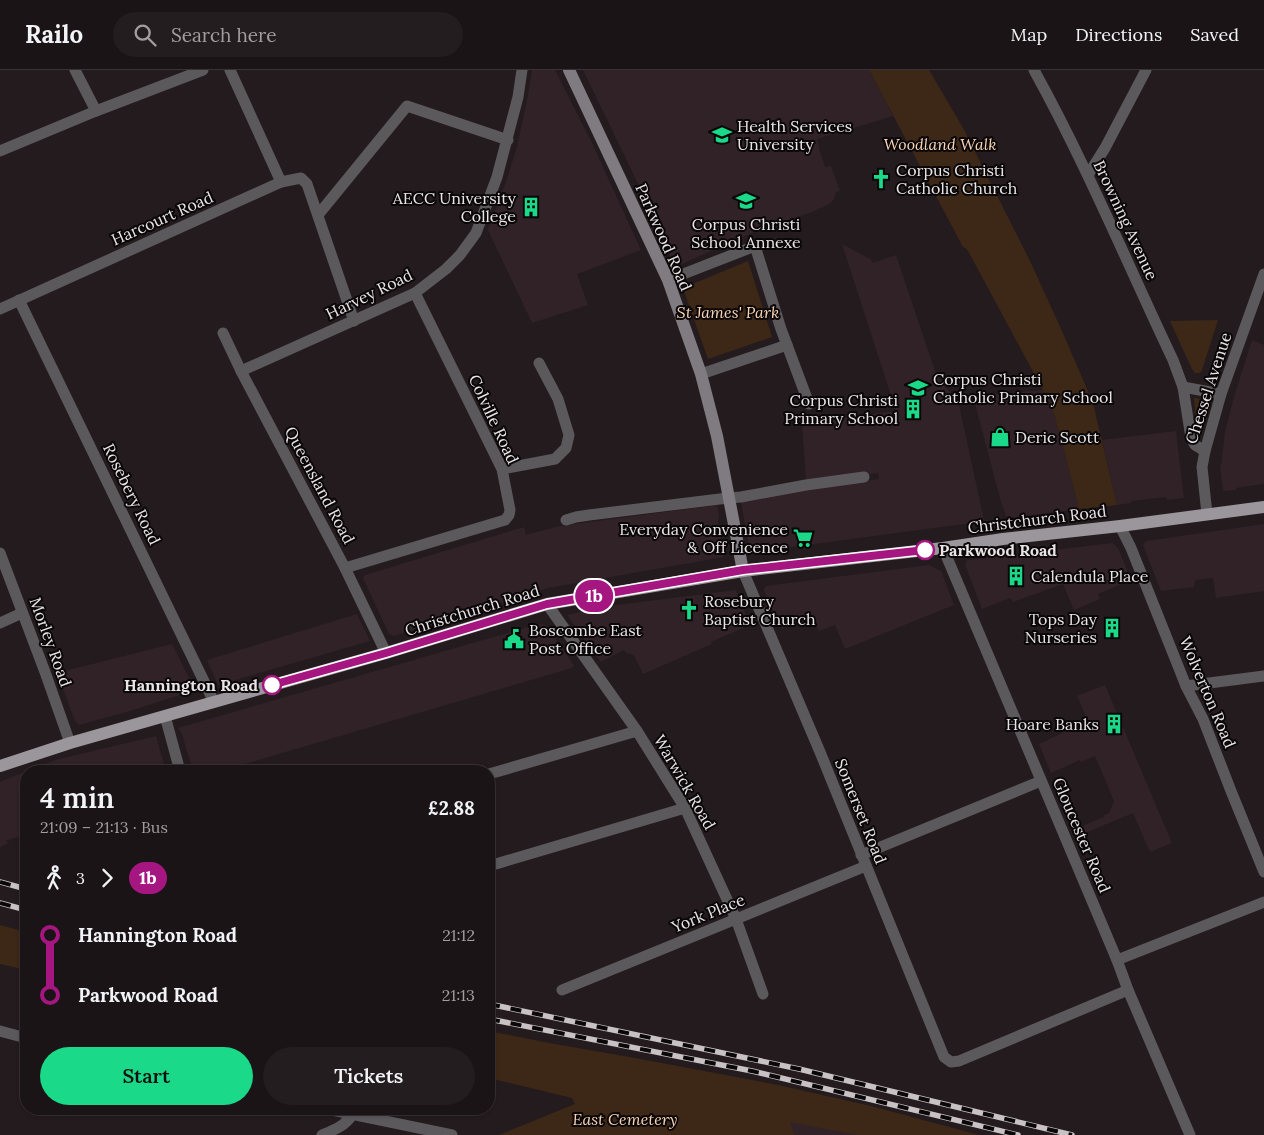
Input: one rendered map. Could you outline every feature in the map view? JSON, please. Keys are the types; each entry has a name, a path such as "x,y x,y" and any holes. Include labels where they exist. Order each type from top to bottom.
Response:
{"main road":[{"name":"Parkwood Road","path":"569,70 668,280 701,374 717,436 743,570"},
{"name":"Christchurch Road","path":"0,766 70,743 386,653 547,604 743,570 943,548 1264,507"}],"street":[{"path":"75,70 96,111"},
{"path":"0,151 96,111 203,70"},
{"path":"230,70 280,182"},
{"name":"Harvey Road","path":"241,371 415,293 460,255 476,233 497,177 508,140 522,70"},
{"name":"Browning Avenue","path":"1034,70 1088,175 1173,360 1183,387 1191,438 1195,444 1205,451"},
{"path":"1088,175 1105,148 1146,70"},
{"path":"354,321 318,215 407,106 508,140"},
{"name":"Harcourt Road","path":"0,309 280,182 301,178 307,184 318,215"},
{"path":"668,280 755,246 786,345 809,404"},
{"name":"Chessel Avenue","path":"1207,514 1202,466 1205,451 1222,394 1264,274"},
{"name":"Colville Road","path":"345,568 505,520 509,515 510,510 502,469 415,293"},
{"name":"Rosebery Road","path":"20,300 214,702"},
{"name":"Queensland Road","path":"223,333 241,371 345,568 386,653"},
{"path":"701,374 786,345"},
{"path":"502,469 555,459 566,448 569,435 558,399 539,363"},
{"path":"1183,387 1222,394"},
{"path":"566,520 576,517 741,497 864,477"},
{"name":"Wolverton Road","path":"1120,526 1131,548 1186,686 1203,719 1230,791 1264,872"},
{"name":"Gloucester Road","path":"943,548 1190,1135"},
{"name":"Morley Road","path":"0,553 70,743"},
{"name":"Somerset Road","path":"743,570 820,752 944,1057 951,1062 959,1061 1128,990"},
{"name":"Warwick Road","path":"547,604 637,731 685,808 736,919 763,994"},
{"path":"0,623 22,613"},
{"path":"1186,686 1264,676"},
{"path":"164,716 178,765"},
{"path":"495,772 637,731"},
{"path":"861,854 1041,781"},
{"path":"495,864 685,808"},
{"name":"York Place","path":"562,990 866,866"},
{"path":"1117,960 1264,902"},
{"path":"0,1031 20,1036"},
{"path":"322,1135 340,1127 352,1115 452,1135"}],"shaded area":[{"path":"532,70 555,70 592,143 641,250 577,274 588,305 532,323 488,230 517,147"},
{"name":"Health Services University","path":"583,70 869,70 893,116 817,139 825,167 831,166 840,191 836,192 834,199 829,204 812,212 761,229 675,267 642,192"},
{"name":"Corpus Christi Catholic Primary School","path":"842,244 870,259 873,263 896,255 937,377 957,399 959,405 984,520 754,552 749,548 741,501 812,487 879,479 878,473 806,481 802,423 896,411"},
{"path":"1252,340 1264,345 1264,484 1223,491 1220,465 1225,432"},
{"path":"1043,390 1044,392 1048,391 1079,509 1007,518 973,396"},
{"path":"1176,431 1184,498 1167,500 1166,497 1131,501 1131,503 1117,505 1102,440"},
{"path":"717,505 724,557 548,588 394,636 389,634 363,578 365,575 524,527 526,535 560,526"},
{"path":"1264,524 1264,591 1216,598 1213,578 1195,580 1194,587 1161,591 1143,545 1146,541"},
{"name":"Calendula Place","path":"1112,543 1119,550 1131,580 1098,594 1100,599 1074,610 1063,584 1013,602 1010,598 982,609 965,565 966,561 969,560"},
{"path":"929,565 941,571 954,605 845,649 835,625 819,631 814,621 803,625 800,622 781,629 764,590 766,586"},
{"path":"736,590 750,625 643,674 634,655 626,653 624,650 601,662 567,615 608,606"},
{"path":"357,614 370,641 218,685 207,660"},
{"path":"539,624 546,625 574,666 241,765 191,765 182,734 178,728"},
{"path":"172,644 195,690 79,725 75,721 57,673"},
{"path":"1105,685 1172,843 1150,852 1133,813 1078,836 1075,829 1104,817 1104,815 1109,813 1114,801 1095,756 1081,762 1080,760 1051,773 1039,744 1088,721 1077,696"},
{"path":"156,736 164,765 42,765 55,760"},
{"path":"20,774 20,836 5,841 9,843 0,847 0,782"},
{"path":"789,1121 857,1135 795,1135"}],"green space":[{"name":"Woodland Walk","path":"869,70 929,70 963,128 1030,261 1093,403 1117,505 1079,509 1048,392 1044,392 967,249 963,247"},
{"name":"St James' Park","path":"748,261 772,337 708,359 683,288"},
{"path":"1218,320 1202,370 1200,373 1195,373 1170,321"},
{"path":"1194,398 1212,403 1204,423 1196,420"},
{"path":"0,925 20,930 20,969 0,964"},
{"name":"East Cemetery","path":"495,1032 778,1085 871,1106 979,1135 857,1135 790,1122 795,1135 499,1135 575,1104 572,1098 495,1079"}],"railway":[{"path":"0,882 20,887"},
{"path":"0,903 20,908"},
{"path":"495,1005 799,1069 1072,1135"},
{"path":"495,1020 752,1071 1018,1135"}],"bus line":[{"name":"1b","path":"272,685 386,653 547,604 743,570 925,550"}],"place":[{"name":"Health Services University","path":"722,135"},
{"name":"Corpus Christi Catholic Church","path":"881,179"},
{"name":"Corpus Christi School Annexe","path":"746,201"},
{"name":"AECC University College","path":"531,207"},
{"name":"Corpus Christi Catholic Primary School","path":"918,388"},
{"name":"Corpus Christi Primary School","path":"913,409"},
{"name":"Deric Scott","path":"1000,437"},
{"name":"Everyday Convenience & Off Licence","path":"803,538"},
{"name":"Parkwood Road","path":"925,550"},
{"name":"Calendula Place","path":"1016,576"},
{"name":"Rosebury Baptist Church","path":"689,610"},
{"name":"Tops Day Nurseries","path":"1112,628"},
{"name":"Boscombe East Post Office","path":"514,639"},
{"name":"Hannington Road","path":"272,685"},
{"name":"Hoare Banks","path":"1114,724"}]}
